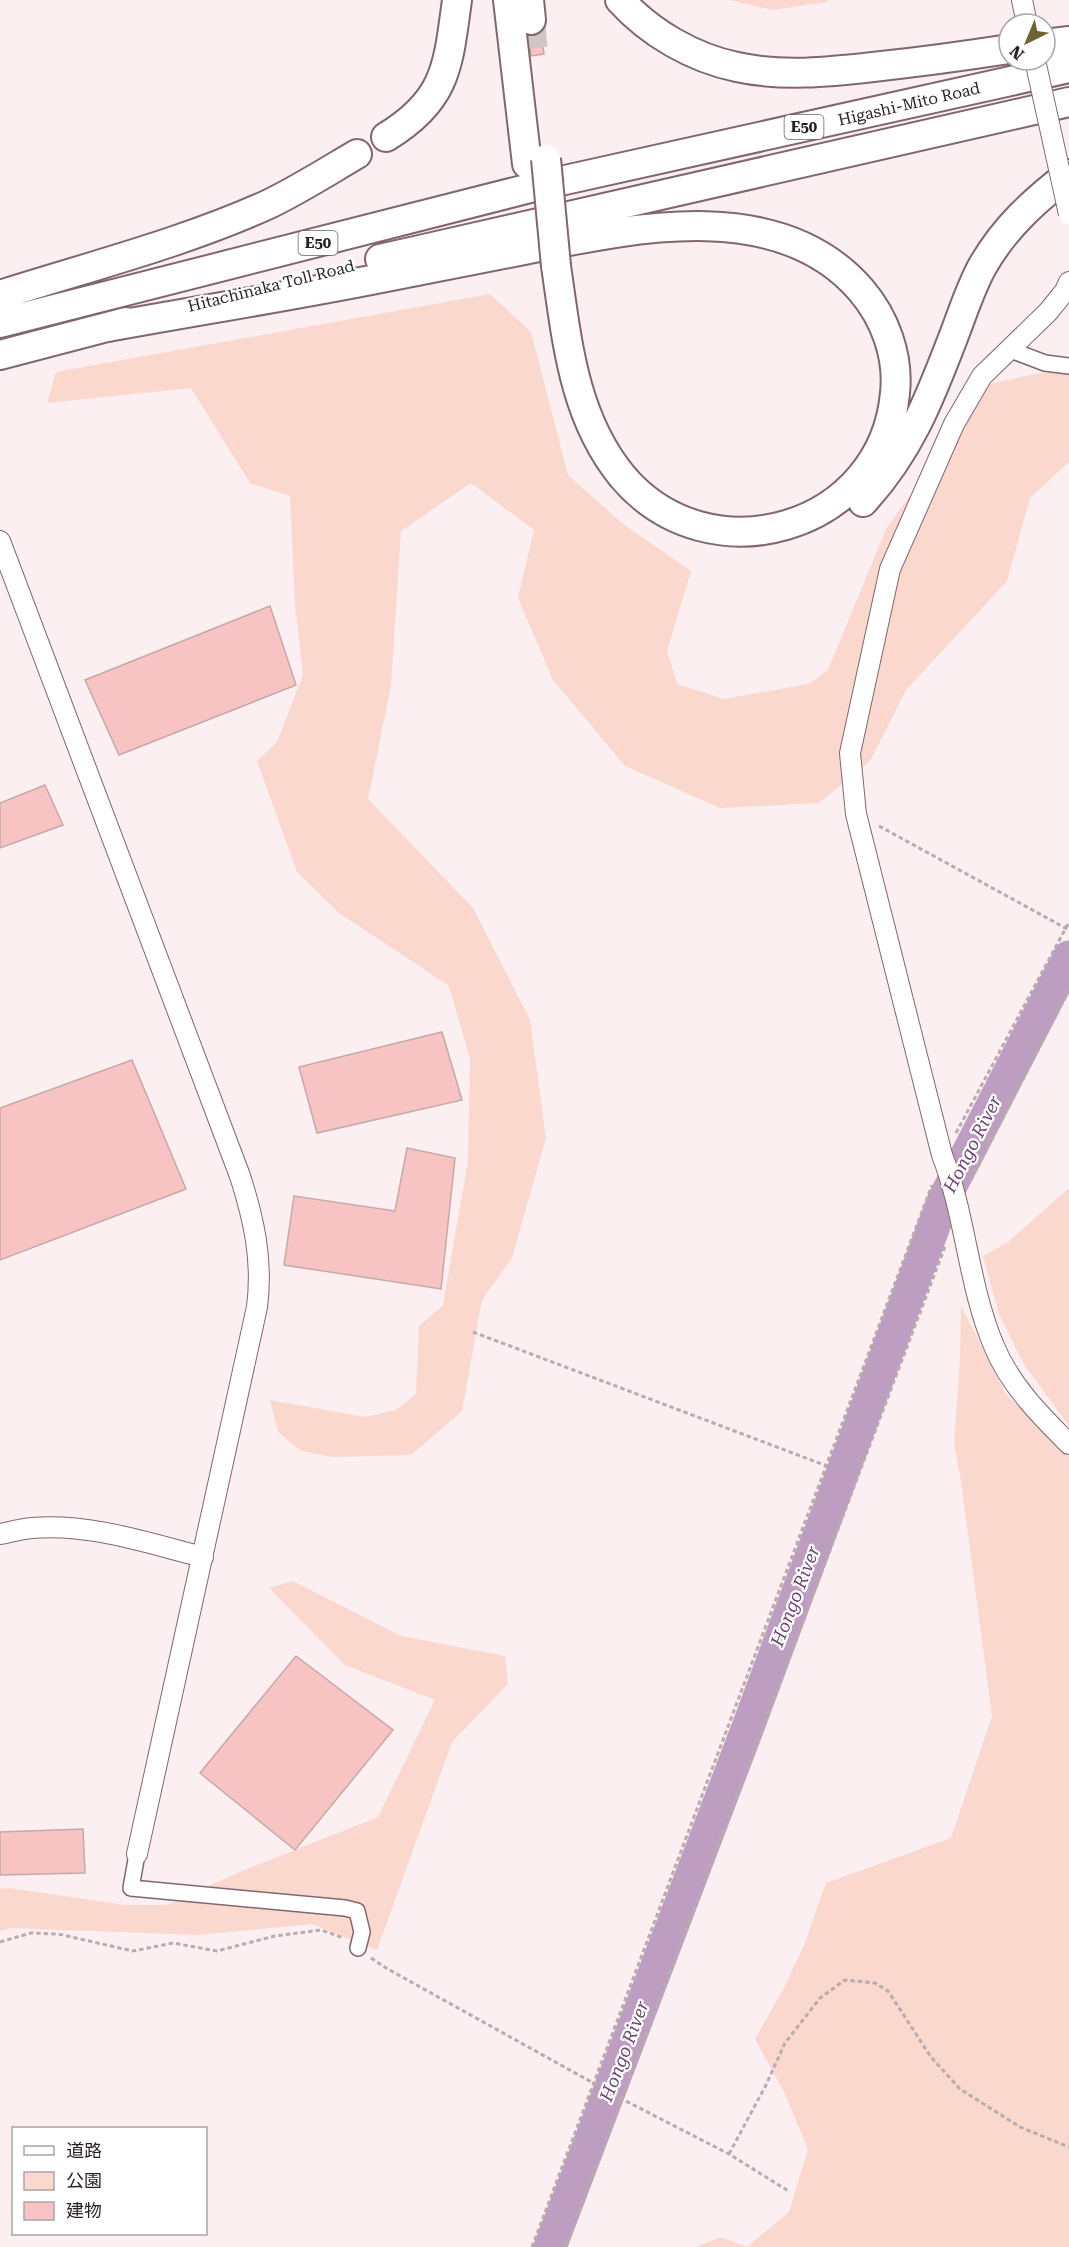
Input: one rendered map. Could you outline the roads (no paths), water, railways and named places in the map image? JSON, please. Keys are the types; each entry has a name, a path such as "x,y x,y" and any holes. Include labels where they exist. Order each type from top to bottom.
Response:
{"highway":[{"path":"386,137 416,117 434,95 446,64 457,0"},
{"path":"508,0 537,170 553,363 563,400 576,432 593,464 612,490 634,511 658,528 685,540 713,547 742,550 773,546 823,531 861,505 895,464 926,406 968,298 991,253 1015,220 1037,198 1069,174"},
{"path":"620,0 648,26 674,43 706,58 737,68 775,72 822,72 920,62 997,51"},
{"path":"534,56 537,170"},
{"name":"Higashi-Mito Road","path":"537,170 1069,68"},
{"name":"Higashi-Mito Road","path":"543,222 1069,102"},
{"path":"0,296 167,242 259,208 303,186 357,154"},
{"name":"Hitachinaka Toll Road","path":"0,323 537,170"},
{"name":"Hitachinaka Toll Road","path":"0,355 352,265 543,222"},
{"path":"108,327 366,281 567,241 674,227 706,225 735,228 763,233 813,252 853,281 871,301 883,323 895,366 896,390 893,412 876,456 861,477 826,509 803,521 777,529 724,531 696,525 672,514 647,499 625,479 607,455 591,426 571,362 547,269"}],"street":[{"path":"1038,72 1069,214"},
{"path":"1069,282 1065,291 1048,312 982,376 954,424 890,569 850,753 856,814 944,1160 958,1206 980,1307 994,1347 1020,1392 1069,1444"},
{"path":"1008,350 1045,363 1069,366"},
{"path":"0,541 240,1176 250,1209 260,1260 257,1307 131,1888 357,1911 362,1932 358,1948"},
{"path":"0,1534 31,1528 66,1528 108,1533 203,1557"}],"waterway":[{"name":"Hongo River","path":"550,2247 748,1727 944,1199 1069,957"}],"tunnel":[{"path":"531,20 534,55"}]}
